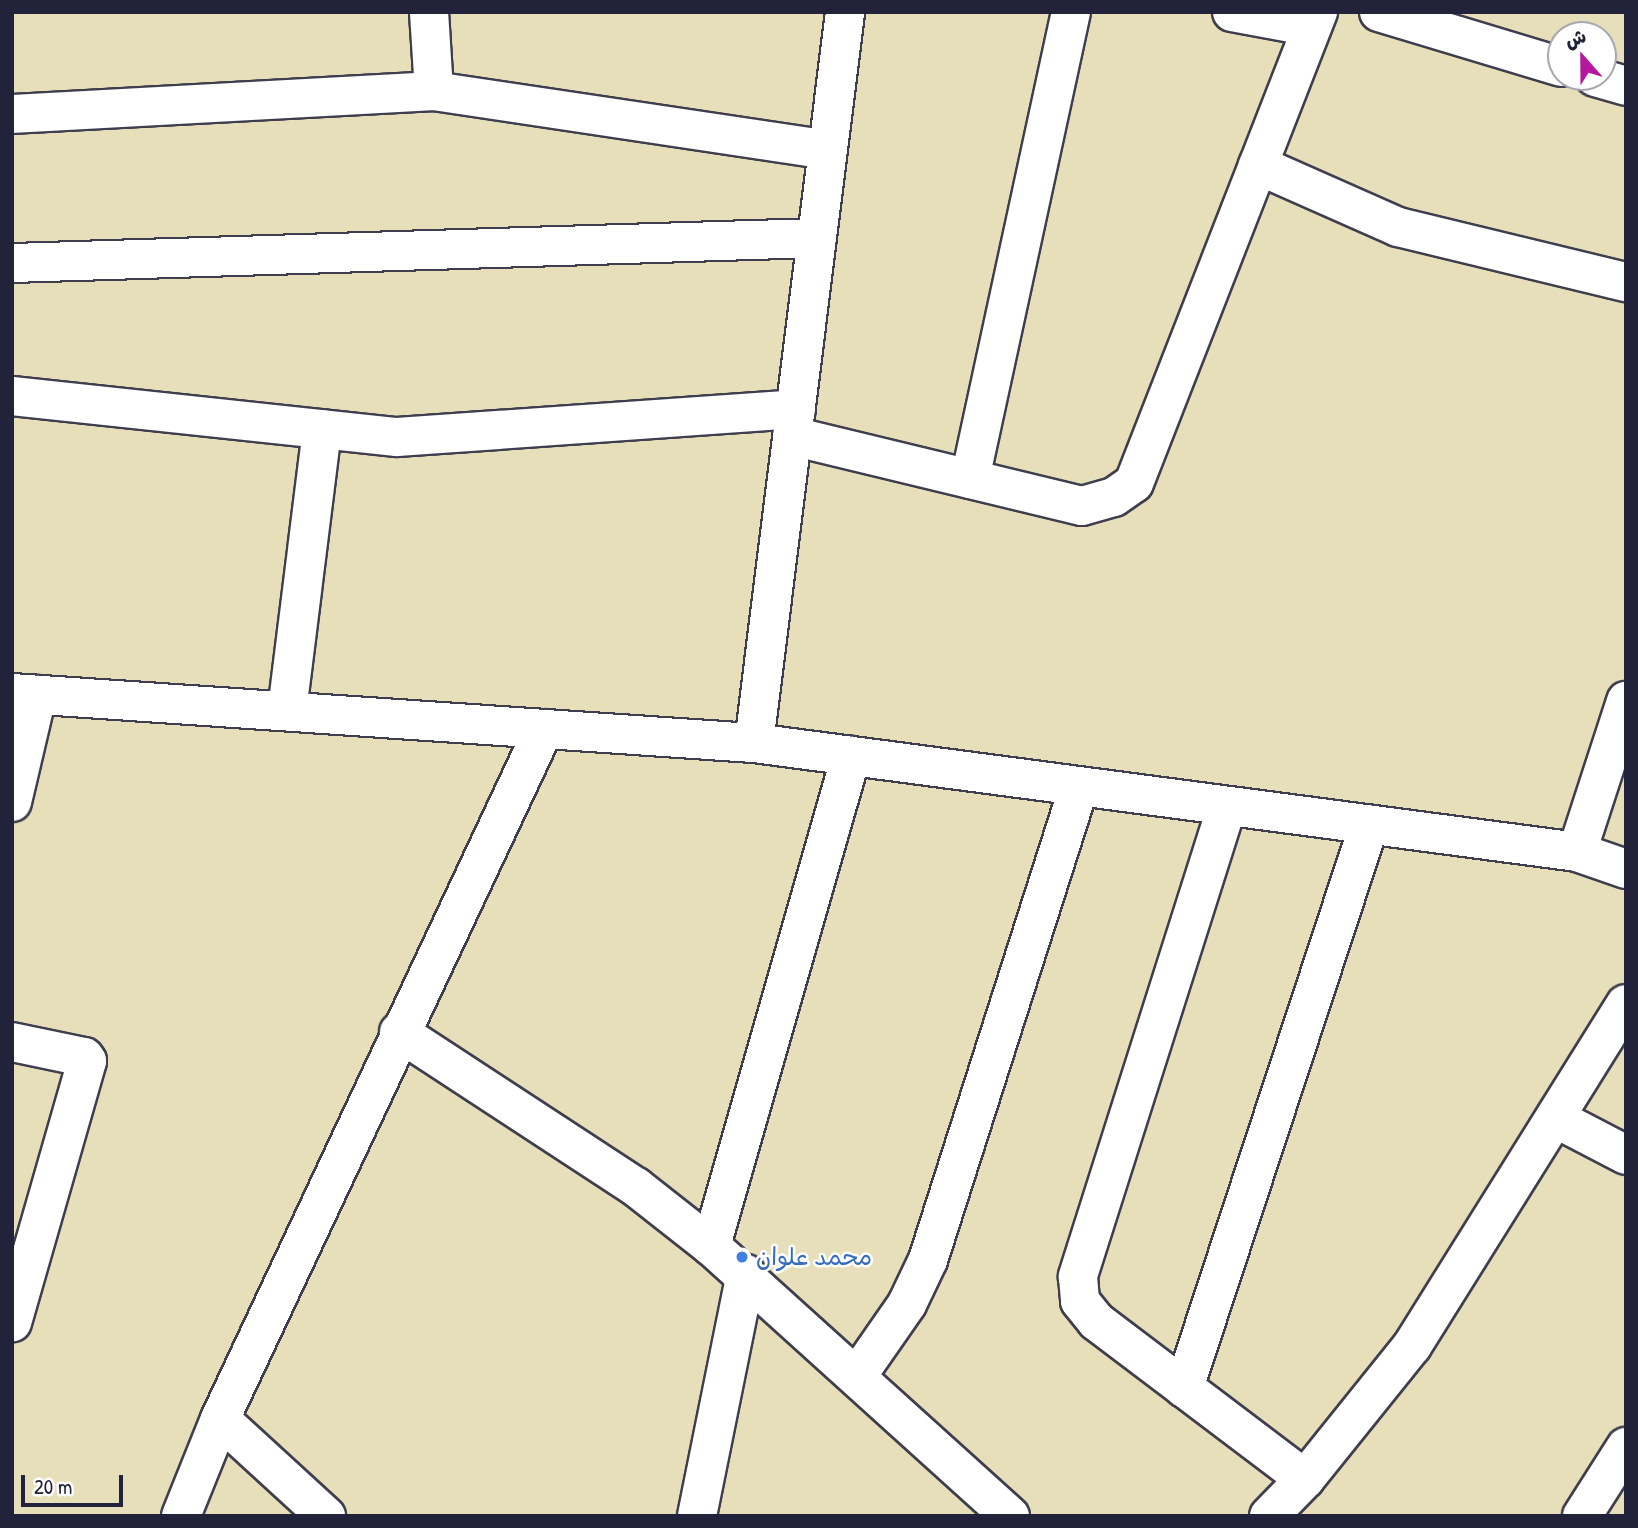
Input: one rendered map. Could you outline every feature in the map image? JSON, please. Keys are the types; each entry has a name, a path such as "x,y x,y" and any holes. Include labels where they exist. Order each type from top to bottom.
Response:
{"street":[{"path":"429,12 434,90"},
{"path":"754,743 845,12"},
{"path":"970,479 1071,12"},
{"path":"12,396 397,437 794,423 970,479 1083,506 1114,497 1134,483 1315,20 1231,12"},
{"path":"1379,12 1547,63"},
{"path":"12,114 434,90 828,149"},
{"path":"1258,165 1398,227 1626,282"},
{"path":"12,262 817,238"},
{"path":"287,712 322,429"},
{"path":"12,802 25,694 754,743 1577,852 1626,869"},
{"path":"1577,852 1626,701"},
{"path":"181,1516 220,1419 399,1032 544,729"},
{"path":"711,1246 851,756"},
{"path":"857,1377 907,1304 928,1260 1079,786"},
{"path":"1227,806 1078,1278 1080,1301 1096,1321 1305,1479"},
{"path":"1184,1388 1369,825"},
{"path":"1278,1513 1412,1346 1626,1004"},
{"path":"399,1032 636,1187 711,1246 746,1274 1010,1516"},
{"path":"12,1042 84,1057 87,1061 12,1322"},
{"path":"1555,1118 1626,1155"},
{"path":"697,1516 746,1274"},
{"path":"220,1419 326,1516"},
{"path":"1581,1516 1626,1447"}],"place":[{"name":"محمد علوان","path":"742,1257"}]}
